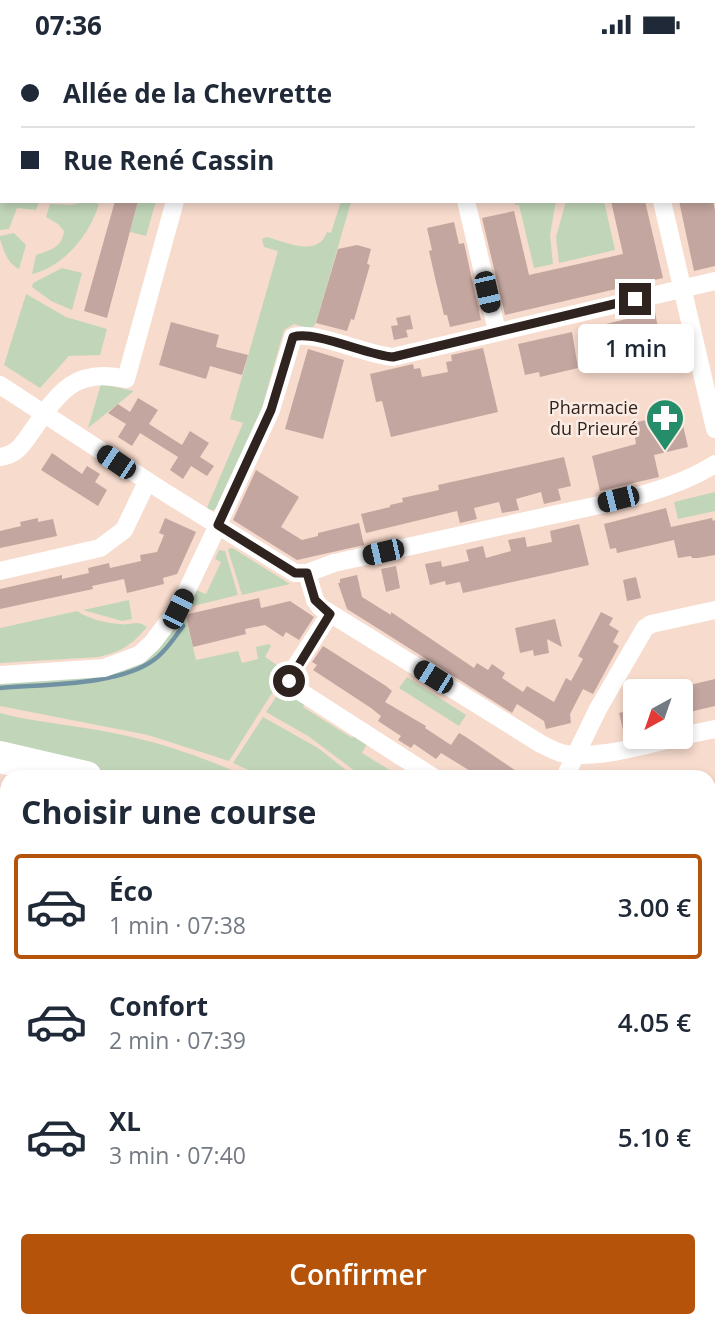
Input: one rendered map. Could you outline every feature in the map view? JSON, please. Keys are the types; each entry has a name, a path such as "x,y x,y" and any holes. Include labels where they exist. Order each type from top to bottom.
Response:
{"highway":[{"path":"0,757 56,770"}],"street":[{"path":"0,457 12,455 68,386 81,378 102,375 127,379 174,203"},
{"path":"466,203 497,331"},
{"path":"662,203 715,429"},
{"path":"0,675 104,668 139,655 160,634 178,609 271,410 293,337 306,335 377,356 393,357 715,281"},
{"path":"0,384 147,482 295,573 307,573 334,563 667,487 695,477 715,464"},
{"path":"0,571 100,548 124,530 147,482"},
{"path":"307,573 315,600 330,614 541,744 559,753 576,755 624,749"},
{"path":"568,770 598,709 645,628 651,624 715,610"},
{"path":"330,614 290,675 290,685 422,770"},
{"path":"693,734 715,729"}],"green space":[{"path":"0,203 38,203 36,210 17,208 9,229 0,230"},
{"path":"137,203 155,203 146,236 130,232"},
{"path":"340,203 351,203 316,323 311,329 294,324 284,330 261,411 217,507 214,510 206,510 243,423 230,419 278,251 264,247 262,239 267,237 309,246 323,240 327,232 331,233"},
{"path":"556,203 550,235 553,264 534,268 519,205 515,205"},
{"path":"565,203 604,203 615,250 559,263 556,237"},
{"path":"50,204 99,204 89,227 74,248 55,264 32,274 36,255 55,247 63,237 64,231 46,217"},
{"path":"14,233 26,245 19,269 9,260 0,239 0,236"},
{"path":"62,268 82,273 72,310 51,301 32,287 33,283"},
{"path":"26,294 66,317 107,329 100,355 69,356 40,388 4,365"},
{"path":"101,384 134,391 88,428"},
{"path":"715,492 715,511 678,519 674,502"},
{"path":"230,548 290,584 242,595 228,550"},
{"path":"219,550 225,551 238,595 193,606 190,602 196,590 206,594 221,562 215,559"},
{"path":"129,600 132,619 122,621 83,610"},
{"path":"77,611 103,622 136,623 147,627 125,647 98,657 0,663 0,628"},
{"path":"185,614 196,660 238,651 242,663 258,659 256,647 269,644 271,646 265,657 286,671 229,761 148,735 0,706 0,679 103,672"},
{"path":"407,677 466,715 459,726 399,688"},
{"path":"284,685 306,702 303,707 352,738 356,734 368,742 362,753 390,770 354,770 308,736 266,712"},
{"path":"0,713 148,741 231,770 98,770 0,744"},
{"path":"263,717 318,748 346,770 248,770 233,763"}],"building":[{"path":"114,203 137,203 107,318 84,311"},
{"path":"611,203 645,203 663,278 505,315 482,218 514,211 529,275 623,254"},
{"path":"679,203 713,203 715,266 694,271"},
{"path":"454,222 459,244 464,243 481,320 450,327 447,315 444,315 436,282 427,228"},
{"path":"357,245 371,249 367,264 370,265 354,320 351,319 347,331 316,323 338,249"},
{"path":"655,312 664,360 626,369 622,353 609,356 602,325"},
{"path":"410,315 413,329 406,330 408,337 394,340 391,326 398,325 396,318"},
{"path":"171,322 219,335 216,347 248,355 242,375 210,366 206,379 159,365"},
{"path":"572,332 578,368 540,377 539,372 525,375 518,344"},
{"path":"483,348 498,412 391,437 382,401 376,402 370,374 413,364 414,369 420,368 422,377 448,372 446,362 452,361 451,355"},
{"path":"308,349 344,360 323,439 285,429"},
{"path":"138,398 158,410 149,424 182,445 190,431 209,443 200,457 214,466 207,476 191,466 183,479 170,470 178,457 140,433 132,446 118,437 126,424 108,413 118,404 130,412"},
{"path":"680,412 688,447 654,455 659,477 600,491 592,456 636,444 633,423"},
{"path":"52,453 82,474 87,466 100,474 95,482 107,490 98,506 41,470"},
{"path":"564,457 571,486 558,489 561,500 544,504 541,492 516,499 519,510 502,513 499,502 474,508 477,519 460,523 457,511 366,533 361,514 403,502 402,498 439,490 438,485"},
{"path":"256,470 299,497 281,527 302,540 318,536 318,533 359,523 364,545 297,560 233,520"},
{"path":"666,508 671,527 712,518 715,520 715,555 678,558 674,540 617,553 616,548 610,549 604,524"},
{"path":"38,518 38,522 53,519 57,536 0,548 0,531"},
{"path":"165,518 196,532 177,574 163,578 164,584 127,593 124,579 92,586 93,589 0,609 0,589 62,575 62,579 89,573 88,568 109,563 110,568 141,561 140,555 157,552 164,535 159,533"},
{"path":"579,524 589,565 463,593 460,582 446,585 445,581 430,585 425,564 441,561 442,567 469,561 466,550 483,546 486,558 511,551 508,540 525,537 527,547 552,542 550,531"},
{"path":"396,566 400,588 386,592 381,569"},
{"path":"357,575 362,597 391,615 391,612 474,668 477,663 488,670 492,664 505,673 502,678 523,692 527,686 554,702 566,678 571,681 583,659 578,656 601,612 613,618 609,625 619,631 613,642 619,646 593,694 583,689 570,714 571,723 546,729 544,721 517,704 512,713 347,609 338,583 340,579"},
{"path":"636,577 641,598 627,601 623,580"},
{"path":"259,598 261,608 290,601 314,617 299,640 286,632 283,637 265,625 245,629 246,634 193,647 186,617 188,614"},
{"path":"555,619 562,647 547,639 549,653 534,656 533,650 520,653 515,628"},
{"path":"323,646 386,686 392,691 385,702 426,726 425,728 451,745 459,733 515,770 469,770 441,753 436,759 414,744 411,748 398,740 401,736 378,721 381,716 371,708 313,670 317,665 312,662"},
{"path":"715,679 715,706 693,711 693,684"},
{"path":"623,712 623,730 619,713"}],"waterway":[{"path":"0,688 81,682 140,668 167,648 183,626"}],"place":[{"name":"Pharmacie du Prieuré","path":"665,452"}],"route":[{"path":"289,681 290,675 330,614 315,600 307,573 295,573 218,525 271,410 293,337 306,335 377,356 393,357 635,299"}]}
